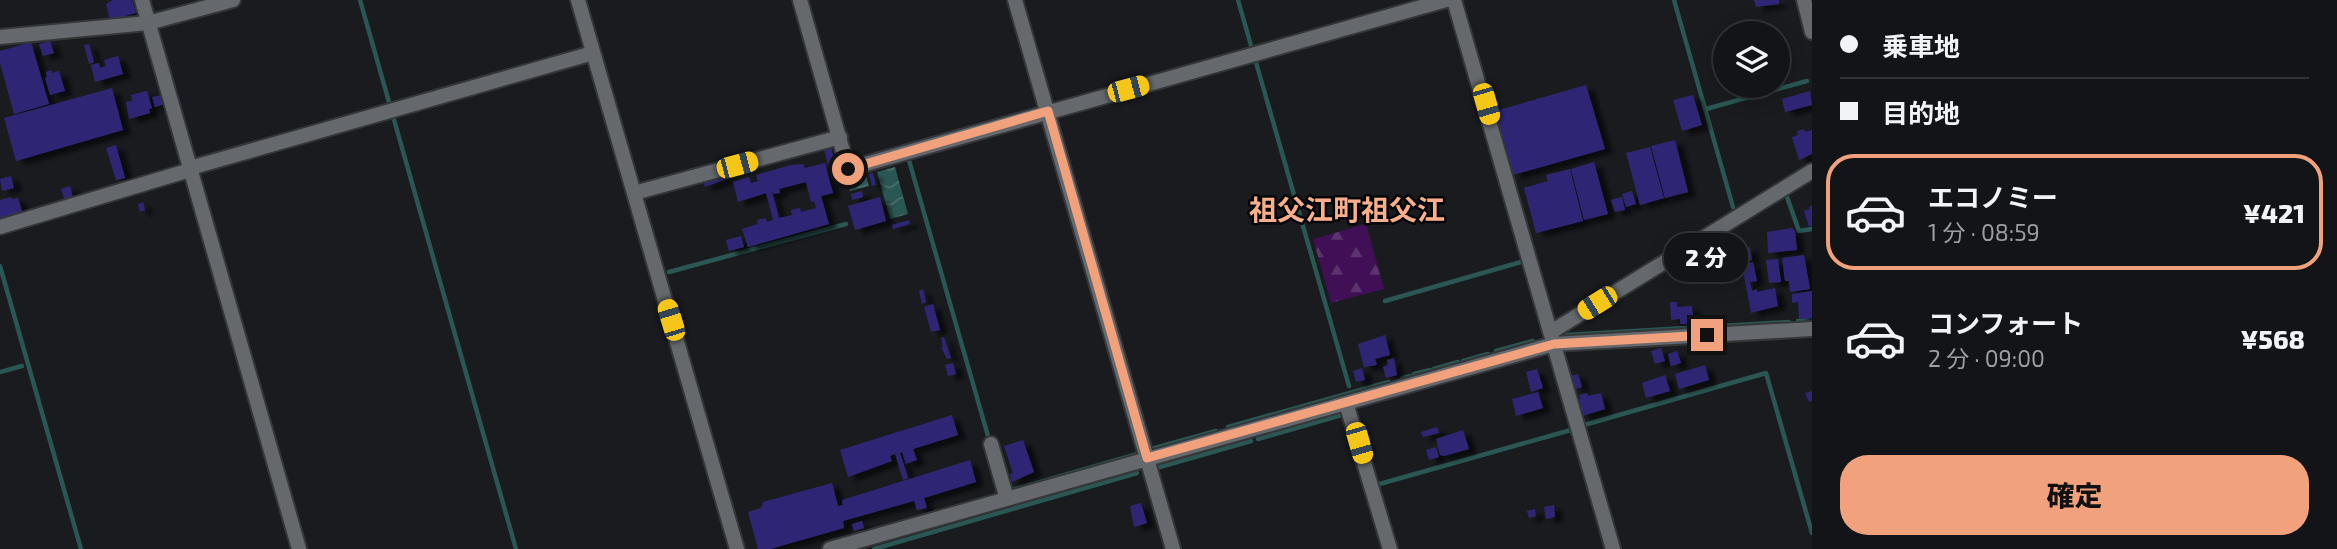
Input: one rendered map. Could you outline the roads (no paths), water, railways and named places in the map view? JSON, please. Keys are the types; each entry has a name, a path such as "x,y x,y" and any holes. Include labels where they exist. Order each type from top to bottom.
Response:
{"street":[{"path":"142,0 299,549"},
{"path":"0,37 148,23 233,0"},
{"path":"578,0 737,549"},
{"path":"800,0 848,169 1446,0"},
{"path":"1015,0 1173,549"},
{"path":"1454,0 1613,549"},
{"path":"1804,0 1812,32"},
{"path":"0,227 190,169 593,53"},
{"path":"634,193 840,137"},
{"path":"830,549 1346,403 1552,338 1812,170"},
{"path":"1552,338 1812,329"},
{"path":"1346,403 1390,549"},
{"path":"991,444 1007,499"}],"water":[{"path":"895,167 908,214 890,219 877,172"},
{"path":"866,176 869,186 850,191 848,181"}],"waterway":[{"path":"360,0 516,549"},
{"path":"1238,0 1252,49"},
{"path":"1674,0 1733,207"},
{"path":"1255,59 1349,386"},
{"path":"1706,109 1807,81"},
{"path":"908,157 988,436"},
{"path":"1787,197 1799,231 1812,229"},
{"path":"669,272 846,224"},
{"path":"1385,301 1521,262"},
{"path":"0,266 81,549"},
{"path":"1798,321 1812,320"},
{"path":"1566,335 1789,322"},
{"path":"1496,351 1533,341"},
{"path":"1463,361 1488,354"},
{"path":"1434,369 1458,362"},
{"path":"0,372 22,366"},
{"path":"1414,374 1430,370"},
{"path":"1584,425 1766,373 1812,533"},
{"path":"1402,378 1410,376"},
{"path":"1228,427 1389,382"},
{"path":"1258,439 1345,414"},
{"path":"1375,481 1376,485 1571,430"},
{"path":"1151,449 1216,431"},
{"path":"1160,467 1251,441"},
{"path":"1012,490 1141,453"},
{"path":"874,549 1137,473"}],"district":[{"name":"祖父江町祖父江","path":"1347,209"}]}
